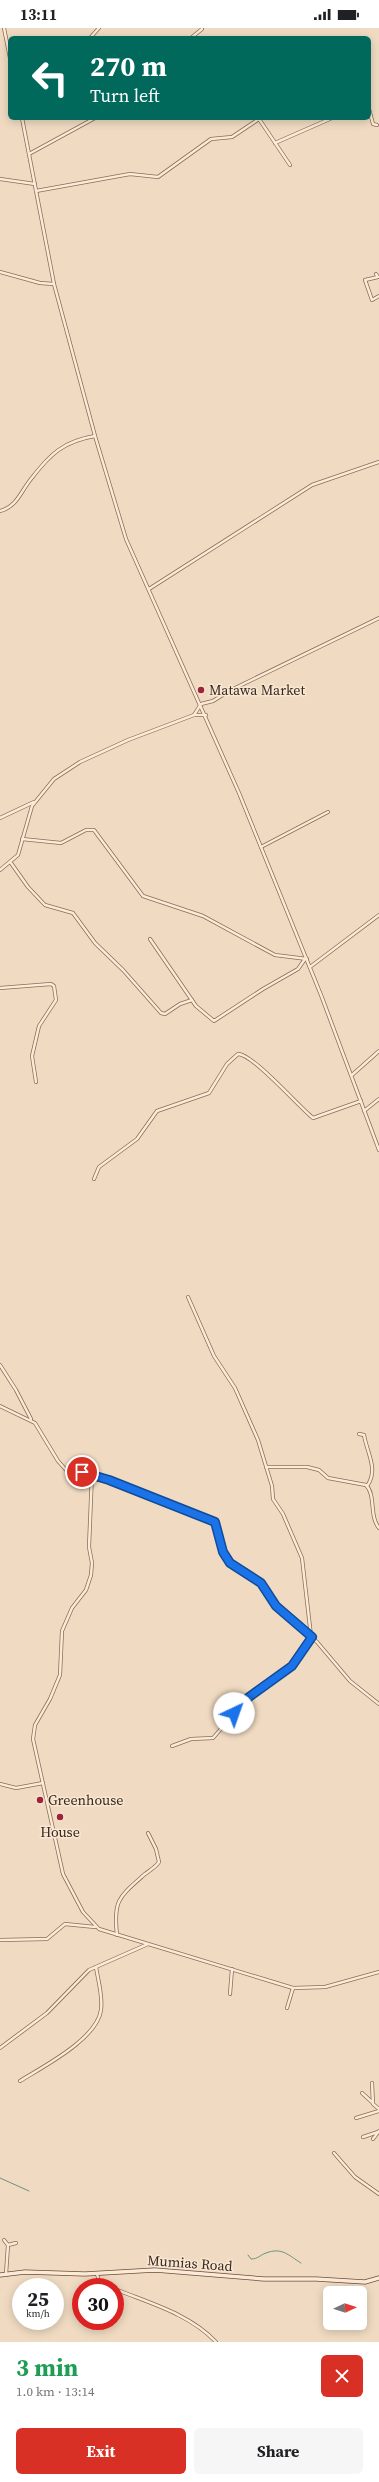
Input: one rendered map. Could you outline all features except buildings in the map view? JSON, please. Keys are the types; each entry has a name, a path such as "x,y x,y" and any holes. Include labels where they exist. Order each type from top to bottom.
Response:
{"street":[{"path":"4,28 8,48"},
{"path":"92,36 99,28"},
{"path":"193,36 202,29"},
{"path":"371,116 373,124 376,125"},
{"path":"22,120 54,284 95,436 126,539 206,715 261,847 310,967 379,1150"},
{"path":"29,154 91,120"},
{"path":"36,191 124,174 141,174 158,177 211,139 232,137 258,120"},
{"path":"260,120 290,165"},
{"path":"275,142 327,120"},
{"path":"0,180 35,184"},
{"path":"0,272 34,282 54,284"},
{"path":"376,274 378,277 365,280 372,300 379,296"},
{"path":"0,511 14,505 30,479 62,446 76,439 95,436"},
{"path":"149,589 312,485 379,462"},
{"path":"194,715 201,704 213,701 229,691 379,618"},
{"path":"0,870 11,863 18,855 34,802 54,779 80,762 128,740 194,715 206,715"},
{"path":"0,818 34,802"},
{"path":"261,847 328,812"},
{"path":"22,839 60,843 86,830 94,830 143,896 203,916 275,955 306,959"},
{"path":"11,863 28,888 45,905 73,912 95,943 123,970 161,1012 165,1014 180,1004 192,1000"},
{"path":"310,967 379,915"},
{"path":"150,939 192,1000 209,1018 217,1020 263,989 298,969 306,959"},
{"path":"0,988 52,984 54,986 56,1000 39,1026 32,1056 36,1082"},
{"path":"352,1075 379,1051"},
{"path":"94,1179 99,1167 134,1141 157,1111 209,1093 227,1064 238,1054 246,1056 280,1085 313,1118 361,1101"},
{"path":"364,1110 379,1099"},
{"path":"172,1746 191,1739 213,1738 249,1697 292,1666 312,1637 302,1558 283,1514 275,1503 272,1486 258,1440 239,1398 214,1356 188,1297"},
{"path":"0,1365 16,1390 31,1420 64,1469 92,1474 215,1522 223,1552 230,1563 261,1583 276,1606 312,1637 343,1675 379,1704"},
{"path":"0,1406 31,1420"},
{"path":"359,1434 364,1435 373,1469 373,1478 367,1486"},
{"path":"266,1467 307,1467 319,1470 328,1478 367,1486"},
{"path":"92,1474 89,1547 92,1563 91,1575 86,1590 72,1608 62,1631 60,1675 33,1733 35,1755 43,1783 63,1874 69,1890 95,1927"},
{"path":"367,1486 375,1520 379,1528"},
{"path":"0,1784 16,1788 43,1783"},
{"path":"117,1935 115,1912 117,1904 131,1888 160,1862 156,1849 148,1834"},
{"path":"0,1940 48,1939 65,1924 95,1927 293,1988 325,1987 379,1972"},
{"path":"0,2048 42,2017 85,1973 148,1944"},
{"path":"20,2081 65,2052 87,2034 97,2022 101,2007 96,1967"},
{"path":"230,1994 232,1969"},
{"path":"287,2008 293,1988"},
{"path":"372,2083 373,2104"},
{"path":"356,2118 379,2110 362,2093"},
{"path":"362,2137 378,2132"},
{"path":"373,2139 378,2132"},
{"path":"334,2153 354,2177 379,2194"},
{"path":"4,2240 8,2245 6,2274"},
{"path":"8,2245 16,2243"},
{"name":"Mumias Road","path":"0,2275 25,2272 97,2274 155,2270 264,2279 316,2279 366,2282 379,2278"},
{"path":"97,2274 98,2278"},
{"path":"124,2292 152,2302 176,2315 216,2342"}],"waterway":[{"path":"0,2178 29,2191"},
{"path":"248,2255 251,2259 253,2259 272,2251 281,2251 301,2263"}],"place":[{"name":"Matawa Market","path":"201,690"},
{"name":"Greenhouse","path":"40,1800"},
{"name":"House","path":"60,1817"}],"route":[{"path":"82,1472 109,1480 166,1503 209,1518 215,1522 218,1526 223,1552 230,1563 237,1570 261,1583 272,1602 312,1637 292,1666 274,1681 249,1697 234,1713"}]}
